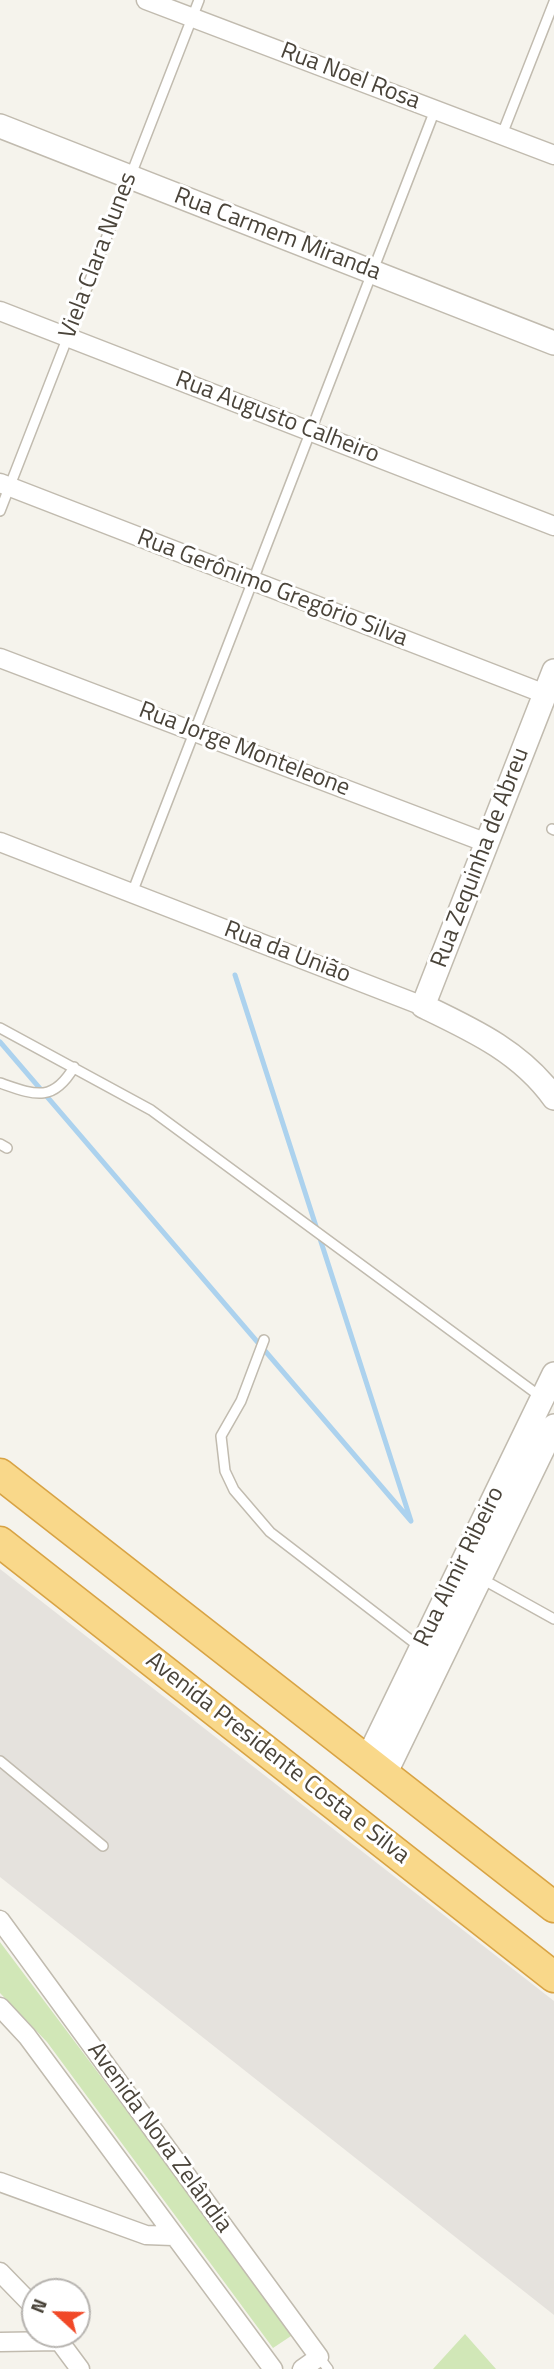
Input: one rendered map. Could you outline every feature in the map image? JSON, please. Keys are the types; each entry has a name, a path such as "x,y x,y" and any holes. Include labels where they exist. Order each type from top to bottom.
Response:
{"highway":[{"path":"0,1474 554,1907"},
{"name":"Avenida Presidente Costa e Silva","path":"0,1542 554,1977"}],"street":[{"name":"Rua Noel Rosa","path":"146,0 554,155"},
{"name":"Rua Carmem Miranda","path":"0,126 554,343"},
{"name":"Rua Augusto Calheiro","path":"0,311 554,526"},
{"name":"Rua Gerônimo Gregório Silva","path":"5,485 545,694"},
{"name":"Rua Jorge Monteleone","path":"0,658 487,842"},
{"name":"Rua Zequinha de Abreu","path":"423,1006 554,671"},
{"name":"Rua da União","path":"0,842 423,1006 497,1042 542,1081 554,1098"},
{"name":"Rua Almir Ribeiro","path":"376,1767 440,1661 470,1572 554,1374"},
{"name":"Rua Almir Ribeiro","path":"376,1767 421,1648 470,1572 554,1426"},
{"name":"Avenida Nova Zelândia","path":"0,1920 323,2363"},
{"name":"Avenida Nova Zelândia","path":"0,2007 27,2036 273,2369"},
{"path":"0,2182 146,2235 173,2236"},
{"path":"2,2282 21,2292"},
{"path":"0,2342 21,2340"},
{"path":"65,2348 80,2369"},
{"path":"302,2369 323,2363"}],"lane":[{"name":"Viela Clara Nunes","path":"0,511 5,485 67,338 198,0"},
{"path":"501,137 554,2"},
{"path":"132,893 435,110"},
{"path":"0,1028 151,1110 228,1164 542,1398"},
{"path":"0,1083 48,1092 58,1090 74,1067"},
{"path":"264,1340 242,1401 221,1436 225,1471 234,1490 270,1532 440,1661"},
{"path":"470,1572 554,1619"},
{"path":"0,1761 103,1846"}],"shaded area":[{"path":"0,1569 554,2001 554,2315 0,1877"}],"green space":[{"path":"0,1942 294,2334 273,2348 47,2042 0,1993"},
{"path":"465,2334 496,2369 433,2369"}],"waterway":[{"path":"0,1042 411,1521 235,975"}]}
